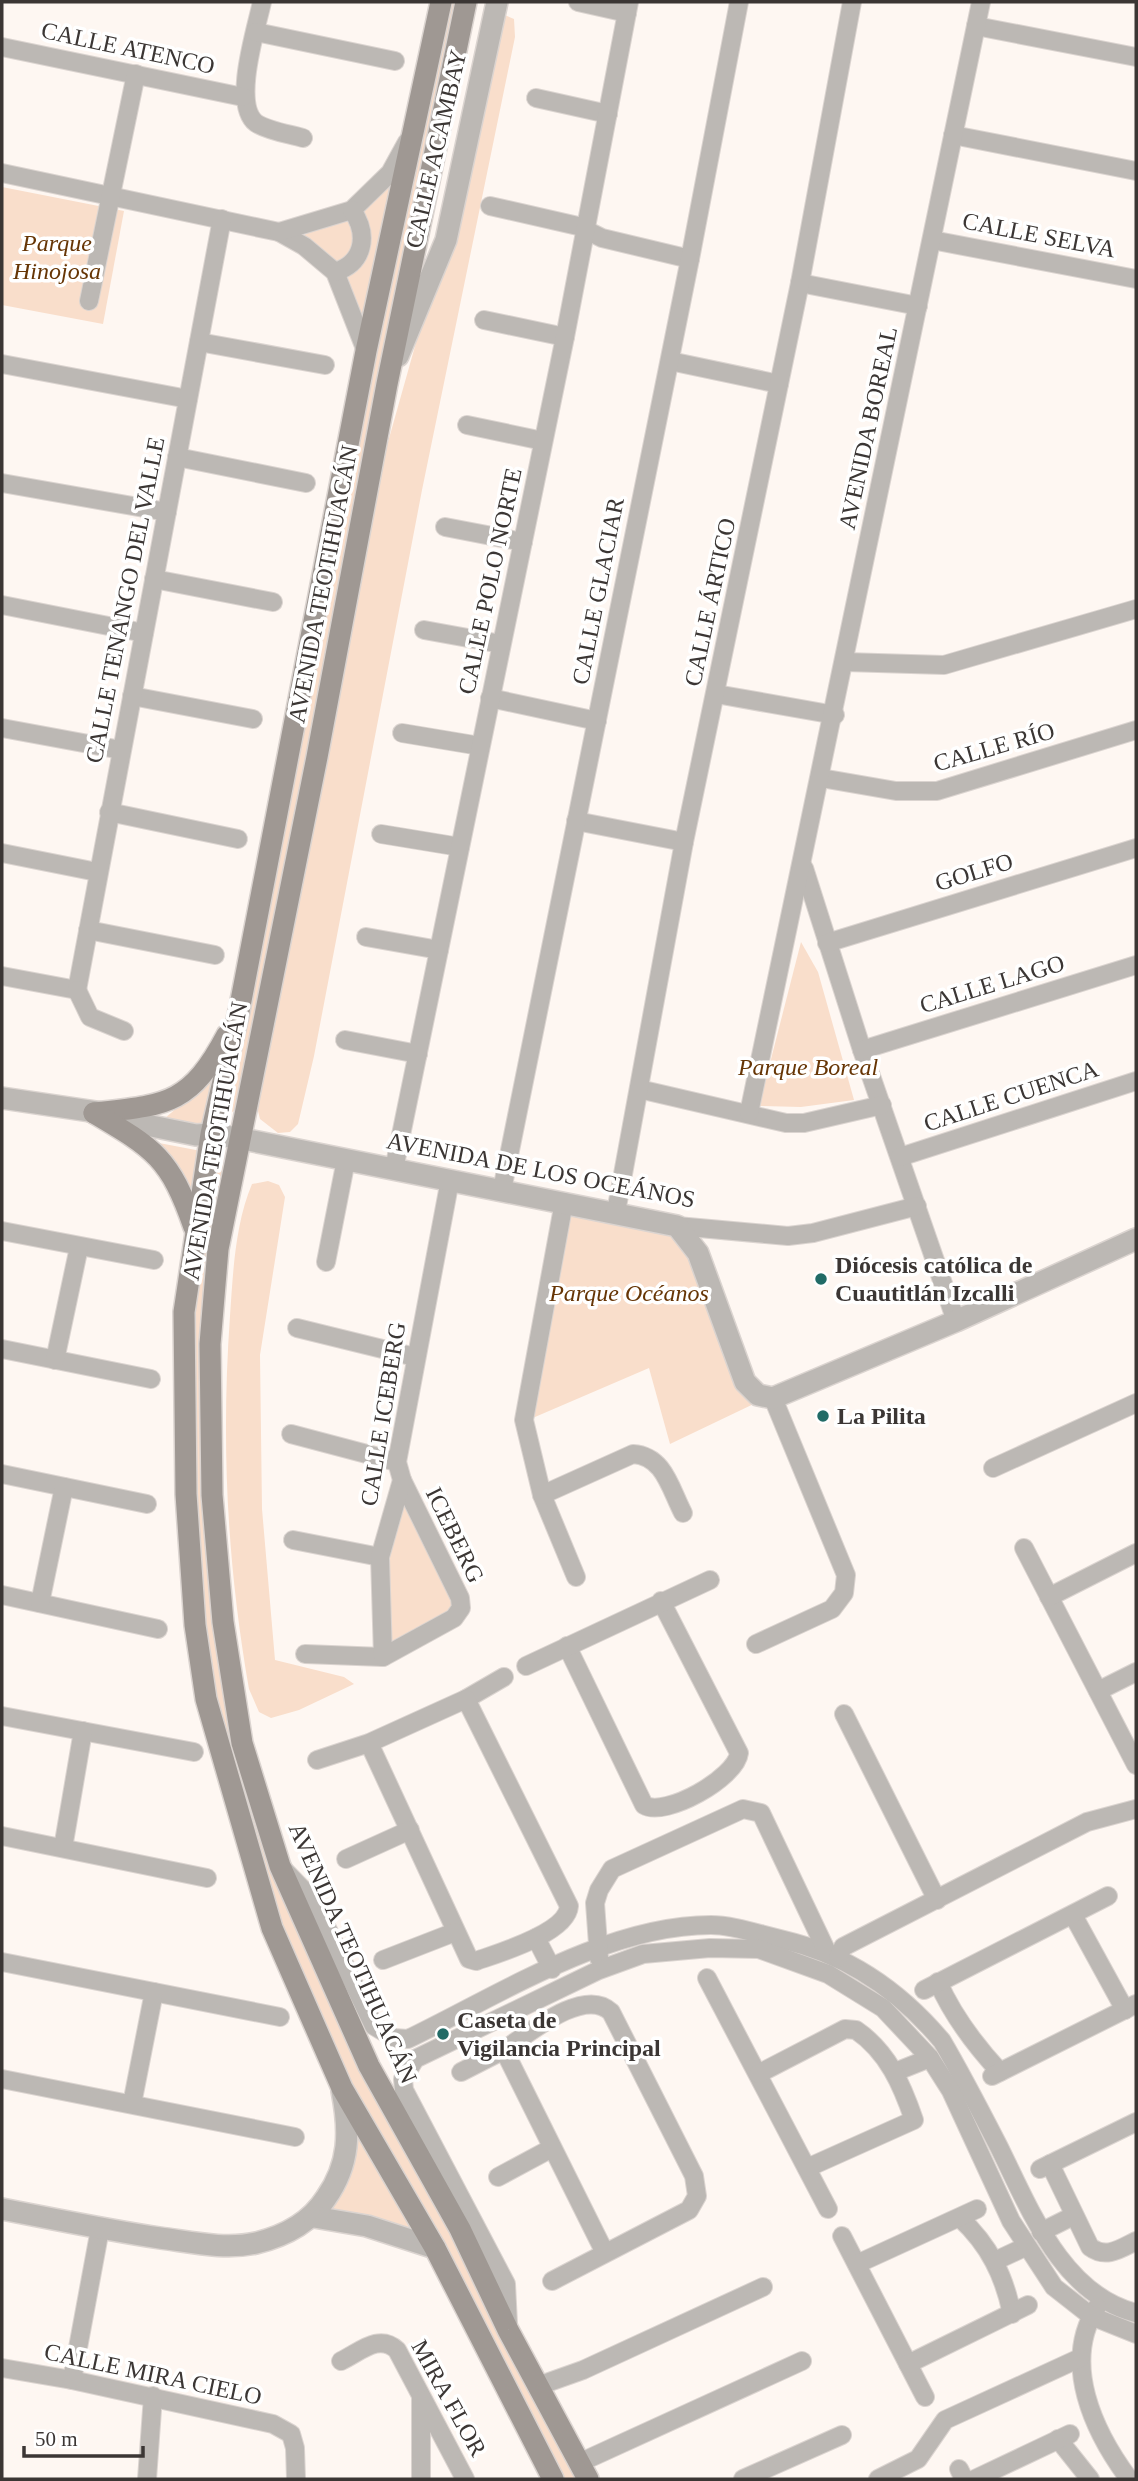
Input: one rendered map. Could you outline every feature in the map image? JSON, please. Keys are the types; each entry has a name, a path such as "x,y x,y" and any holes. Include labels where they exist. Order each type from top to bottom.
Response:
{"main road":[{"name":"AVENIDA TEOTIHUACÁN","path":"441,2 366,351 239,1011 211,1134 184,1312 186,1494 195,1625 206,1699 272,1928 342,2088 435,2248 553,2479"},
{"name":"AVENIDA TEOTIHUACÁN","path":"466,2 387,384 320,744 238,1138 218,1249 210,1344 212,1495 223,1622 242,1743 280,1866 369,2066 460,2229 508,2330 583,2471"},
{"path":"94,1113 156,1107 179,1097 200,1077 239,1011"},
{"path":"94,1113 147,1144 166,1163 180,1187 195,1229"}],"street":[{"path":"262,2 243,97 247,114 259,125 303,138"},
{"name":"CALLE ACAMBAY","path":"387,384 446,240 496,2"},
{"path":"578,2 628,8"},
{"name":"CALLE GLACIAR","path":"502,1190 670,361 738,2"},
{"name":"CALLE ÁRTICO","path":"616,1212 684,842 800,283 852,2"},
{"name":"AVENIDA BOREAL","path":"749,1113 835,715 981,2"},
{"name":"CALLE POLO NORTE","path":"394,1168 565,337 628,8"},
{"path":"976,26 1136,57"},
{"path":"256,32 395,61"},
{"name":"CALLE ATENCO","path":"2,47 243,97"},
{"path":"89,301 136,74"},
{"path":"536,98 608,114"},
{"path":"279,232 352,211 390,173 415,129"},
{"path":"953,135 1136,170"},
{"path":"2,173 279,232 304,246 335,272 366,351"},
{"path":"490,206 578,226 585,231 690,259"},
{"path":"335,272 348,268 362,246 360,222 352,211"},
{"name":"CALLE TENANGO DEL VALLE","path":"77,990 97,872 222,219"},
{"name":"CALLE SELVA","path":"932,240 1136,279"},
{"path":"800,283 918,306"},
{"path":"484,320 565,337"},
{"path":"199,342 325,365"},
{"path":"670,361 779,384"},
{"path":"2,364 188,399"},
{"path":"467,425 544,441"},
{"path":"177,457 306,483"},
{"path":"2,483 167,512"},
{"path":"444,527 523,542"},
{"path":"154,579 273,602"},
{"path":"2,605 144,633"},
{"path":"845,662 944,665 1136,609"},
{"path":"424,630 501,644"},
{"path":"716,694 835,715"},
{"path":"132,696 253,719"},
{"path":"491,698 597,721"},
{"path":"2,728 121,750"},
{"name":"CALLE RÍO","path":"821,778 896,791 937,791 1136,730"},
{"path":"402,733 480,746"},
{"path":"109,812 238,839"},
{"path":"576,821 684,842"},
{"path":"381,834 460,847"},
{"name":"GOLFO","path":"827,943 1136,848"},
{"path":"2,853 97,872"},
{"name":"AVENIDA BOREAL","path":"803,865 862,1050 956,1321"},
{"path":"88,930 215,955"},
{"path":"366,937 439,950"},
{"name":"CALLE LAGO","path":"862,1050 1136,965"},
{"path":"2,976 77,990 90,1017 124,1031"},
{"path":"345,1040 418,1054"},
{"name":"CALLE CUENCA","path":"900,1157 1136,1081"},
{"path":"639,1089 786,1123 804,1123 882,1105"},
{"name":"AVENIDA DE LOS OCEÁNOS","path":"2,1098 94,1113 196,1135 238,1138 677,1226 788,1236 813,1233 917,1206"},
{"path":"326,1262 346,1160"},
{"name":"CALLE ICEBERG","path":"383,1657 380,1557 402,1480 397,1462 450,1180"},
{"path":"564,1202 524,1420 542,1495 576,1577"},
{"path":"677,1226 698,1253 745,1382 758,1395 773,1398 956,1321 1136,1239"},
{"path":"2,1231 154,1260"},
{"path":"55,1360 79,1247"},
{"path":"297,1328 415,1357"},
{"path":"2,1349 151,1379"},
{"path":"756,1644 832,1609 844,1593 846,1575 773,1398"},
{"path":"993,1468 1136,1403"},
{"path":"291,1434 397,1462"},
{"path":"542,1495 633,1454 647,1455 659,1464 682,1513"},
{"path":"2,1474 147,1504"},
{"name":"ICEBERG","path":"383,1657 454,1618 461,1608 460,1598 402,1480"},
{"path":"40,1603 64,1487"},
{"path":"293,1541 380,1557"},
{"path":"1024,1548 1136,1765"},
{"path":"1049,1597 1136,1553"},
{"path":"526,1667 710,1580"},
{"path":"2,1595 158,1629"},
{"path":"566,1646 644,1805 655,1807 701,1794 735,1766 739,1753 661,1601"},
{"path":"305,1654 383,1657"},
{"path":"1098,1691 1136,1672"},
{"path":"317,1760 369,1743 466,1699 504,1677"},
{"path":"369,1743 465,1954 477,1961 536,1938 565,1919 569,1906 466,1699"},
{"path":"844,1714 937,1900"},
{"path":"2,1716 194,1752"},
{"path":"63,1848 83,1731"},
{"path":"701,1794 713,1822"},
{"path":"599,1970 595,1903 599,1890 612,1870 743,1809 761,1813 821,1933 837,1953 920,2015 942,2041 1041,2232 1069,2269 1102,2298 1136,2313"},
{"path":"280,1866 314,1901 374,2026 394,2038 408,2039 599,1948 660,1930 712,1925 837,1953 1087,1822 1136,1809"},
{"path":"346,1859 410,1830"},
{"path":"2,1836 207,1878"},
{"path":"1073,1915 1131,2007 996,2074 947,2004 931,1986 1108,1896"},
{"path":"383,1960 455,1931"},
{"path":"855,1989 860,1969 858,1947 871,1934"},
{"path":"536,1938 552,1969"},
{"path":"508,2330 506,2284 404,2090 403,2079 415,2059 546,1998 599,1970 643,1954 710,1948 759,1950 828,1974 883,2008 930,2058 951,2091 1026,2247 1054,2287 1091,2316 1136,2334"},
{"path":"2,1962 279,2017"},
{"path":"707,1978 828,2209"},
{"path":"132,2104 154,1992"},
{"path":"546,1998 552,2016"},
{"path":"461,2072 504,2050 552,2016 594,2003 603,2005 611,2012 695,2176 697,2196 689,2210 552,2281"},
{"path":"758,2074 845,2029 856,2030 865,2036 895,2073 922,2116 807,2168"},
{"path":"942,2041 965,2031"},
{"path":"504,2050 605,2253"},
{"path":"895,2073 930,2058"},
{"path":"2,2078 295,2137"},
{"path":"2,2209 100,2229 225,2245 255,2243 284,2234 314,2217 334,2187 348,2153 348,2122 342,2088"},
{"path":"1136,2122 1045,2166 1090,2247 1098,2253 1109,2254 1136,2241"},
{"path":"498,2177 552,2148"},
{"path":"857,2264 977,2209"},
{"path":"1041,2232 1073,2216"},
{"path":"314,2217 367,2225 435,2248"},
{"path":"960,2218 980,2237 995,2261 1012,2314"},
{"path":"72,2379 100,2229"},
{"path":"842,2236 925,2397"},
{"path":"995,2261 1026,2247"},
{"path":"538,2386 583,2370 762,2287"},
{"path":"1102,2298 1091,2316 1080,2358 1086,2398 1102,2440 1126,2475 1102,2479"},
{"path":"908,2364 1028,2305"},
{"name":"MIRA FLOR","path":"341,2361 380,2341 388,2342 397,2350 466,2479"},
{"path":"878,2479 918,2459 944,2420 1080,2358"},
{"path":"583,2471 802,2361"},
{"path":"2,2368 2,2386"},
{"name":"CALLE MIRA CIELO","path":"2,2368 72,2379 273,2424 291,2434 295,2448 296,2479"},
{"path":"147,2479 153,2396"},
{"path":"421,2396 421,2474"},
{"path":"743,2479 842,2435"},
{"path":"975,2479 1064,2437 1090,2479"},
{"path":"421,2474 436,2453 453,2456"}],"green space":[{"path":"444,2 464,2 236,1110 228,1114 225,1111"},
{"path":"500,13 514,19 515,37 422,490 314,1056 298,1124 290,1132 278,1133 260,1119 256,1103 368,513 419,332 455,233"},
{"path":"392,182 366,331 344,272 350,269 358,214"},
{"name":"Parque Hinojosa","path":"2,187 124,211 103,324 2,305"},
{"path":"348,218 359,242 339,265 303,237 310,229"},
{"name":"Parque Boreal","path":"801,942 818,972 854,1100 801,1107 759,1106"},
{"path":"222,1069 213,1112 201,1126 164,1119"},
{"path":"159,1143 201,1151 191,1196 177,1165"},
{"path":"214,1163 228,1167 206,1340 230,1698 276,1865 584,2479 558,2479 348,2090 273,1912 209,1688 192,1522 189,1311"},
{"path":"268,1181 279,1185 285,1197 260,1355 262,1509 275,1660 344,1677 354,1684 299,1710 271,1718 259,1712 249,1689 235,1595 226,1457 227,1363 236,1249 242,1215 252,1184"},
{"name":"Parque Océanos","path":"567,1202 692,1227 762,1400 670,1444 649,1368 528,1420"},
{"path":"403,1497 460,1598 454,1618 388,1646 386,1556"},
{"path":"358,2132 423,2233 328,2211"}],"place":[{"name":"Diócesis católica de Cuautitlán Izcalli","path":"821,1279"},
{"name":"La Pilita","path":"823,1416"},
{"name":"Caseta de Vigilancia Principal","path":"443,2034"}]}
